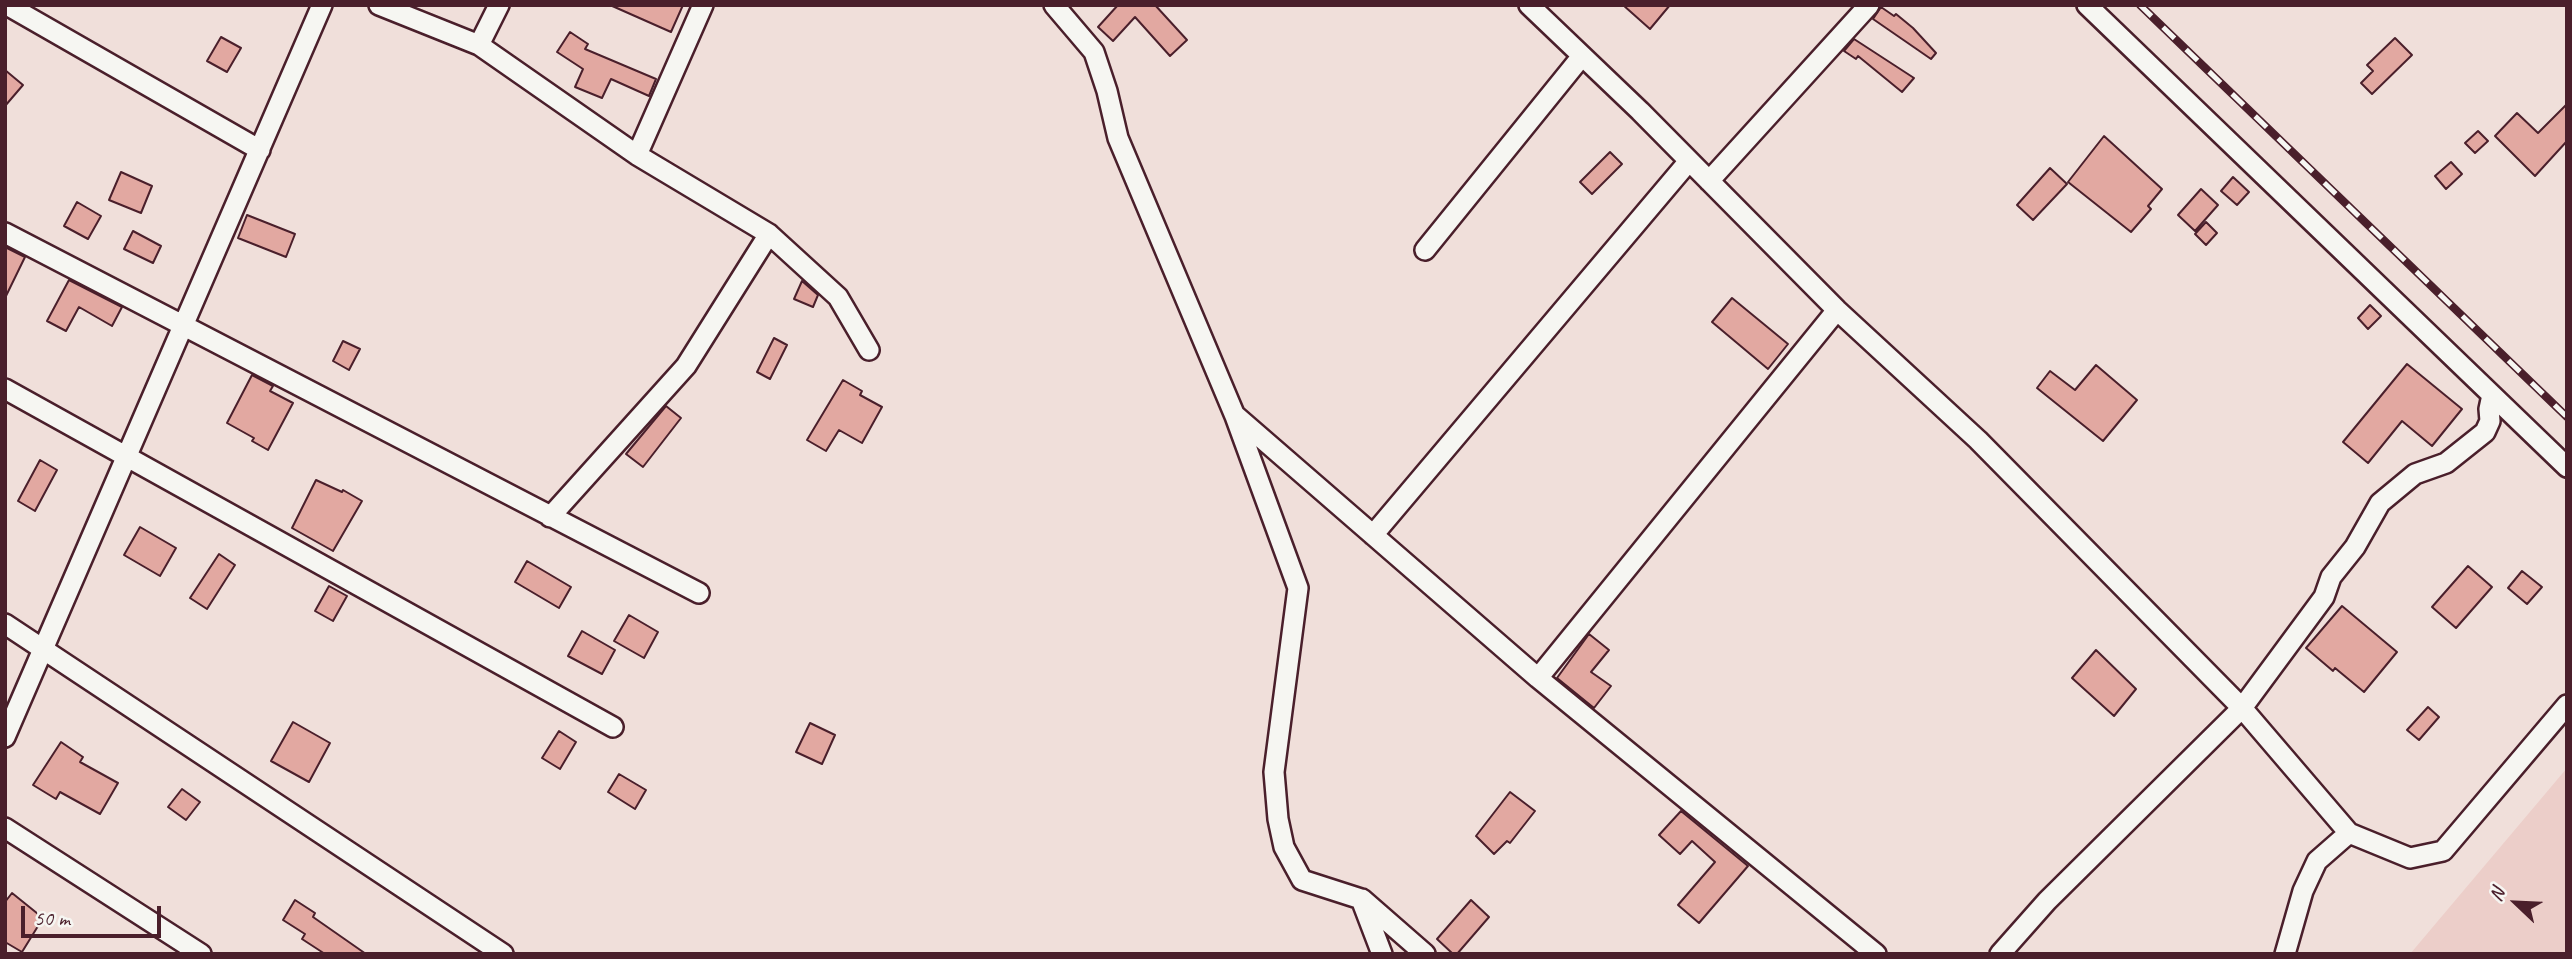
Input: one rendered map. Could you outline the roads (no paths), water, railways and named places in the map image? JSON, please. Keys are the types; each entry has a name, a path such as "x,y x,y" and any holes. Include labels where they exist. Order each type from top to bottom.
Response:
{"street":[{"path":"7,5 260,150"},
{"path":"5,737 323,5"},
{"path":"379,5 479,45 637,155 769,234 838,297 869,350"},
{"path":"479,45 499,5"},
{"path":"637,155 703,5"},
{"path":"1054,5 1094,52 1118,138 1235,416 1298,588 1274,772 1278,819 1284,847 1302,880 1361,898 1425,954"},
{"path":"1529,5 1837,310 1978,440 2242,708 2349,834 2410,858 2443,851 2567,705"},
{"path":"1709,181 1869,5"},
{"path":"2087,5 2567,467"},
{"path":"1424,250 1583,56"},
{"path":"1373,535 1689,161"},
{"path":"5,233 699,593"},
{"path":"550,517 686,366 769,234"},
{"path":"1538,678 1837,310"},
{"path":"5,389 613,727"},
{"path":"2000,954 2047,901 2242,708 2324,597 2331,577 2355,547 2380,503 2415,474 2446,463 2486,432 2490,421 2492,395"},
{"path":"1235,416 1538,678 1876,954"},
{"path":"5,624 503,954"},
{"path":"5,828 201,954"},
{"path":"2285,954 2303,891 2317,861 2349,834"},
{"path":"1361,898 1382,954"}],"railway":[{"path":"2140,5 2567,417"}]}
